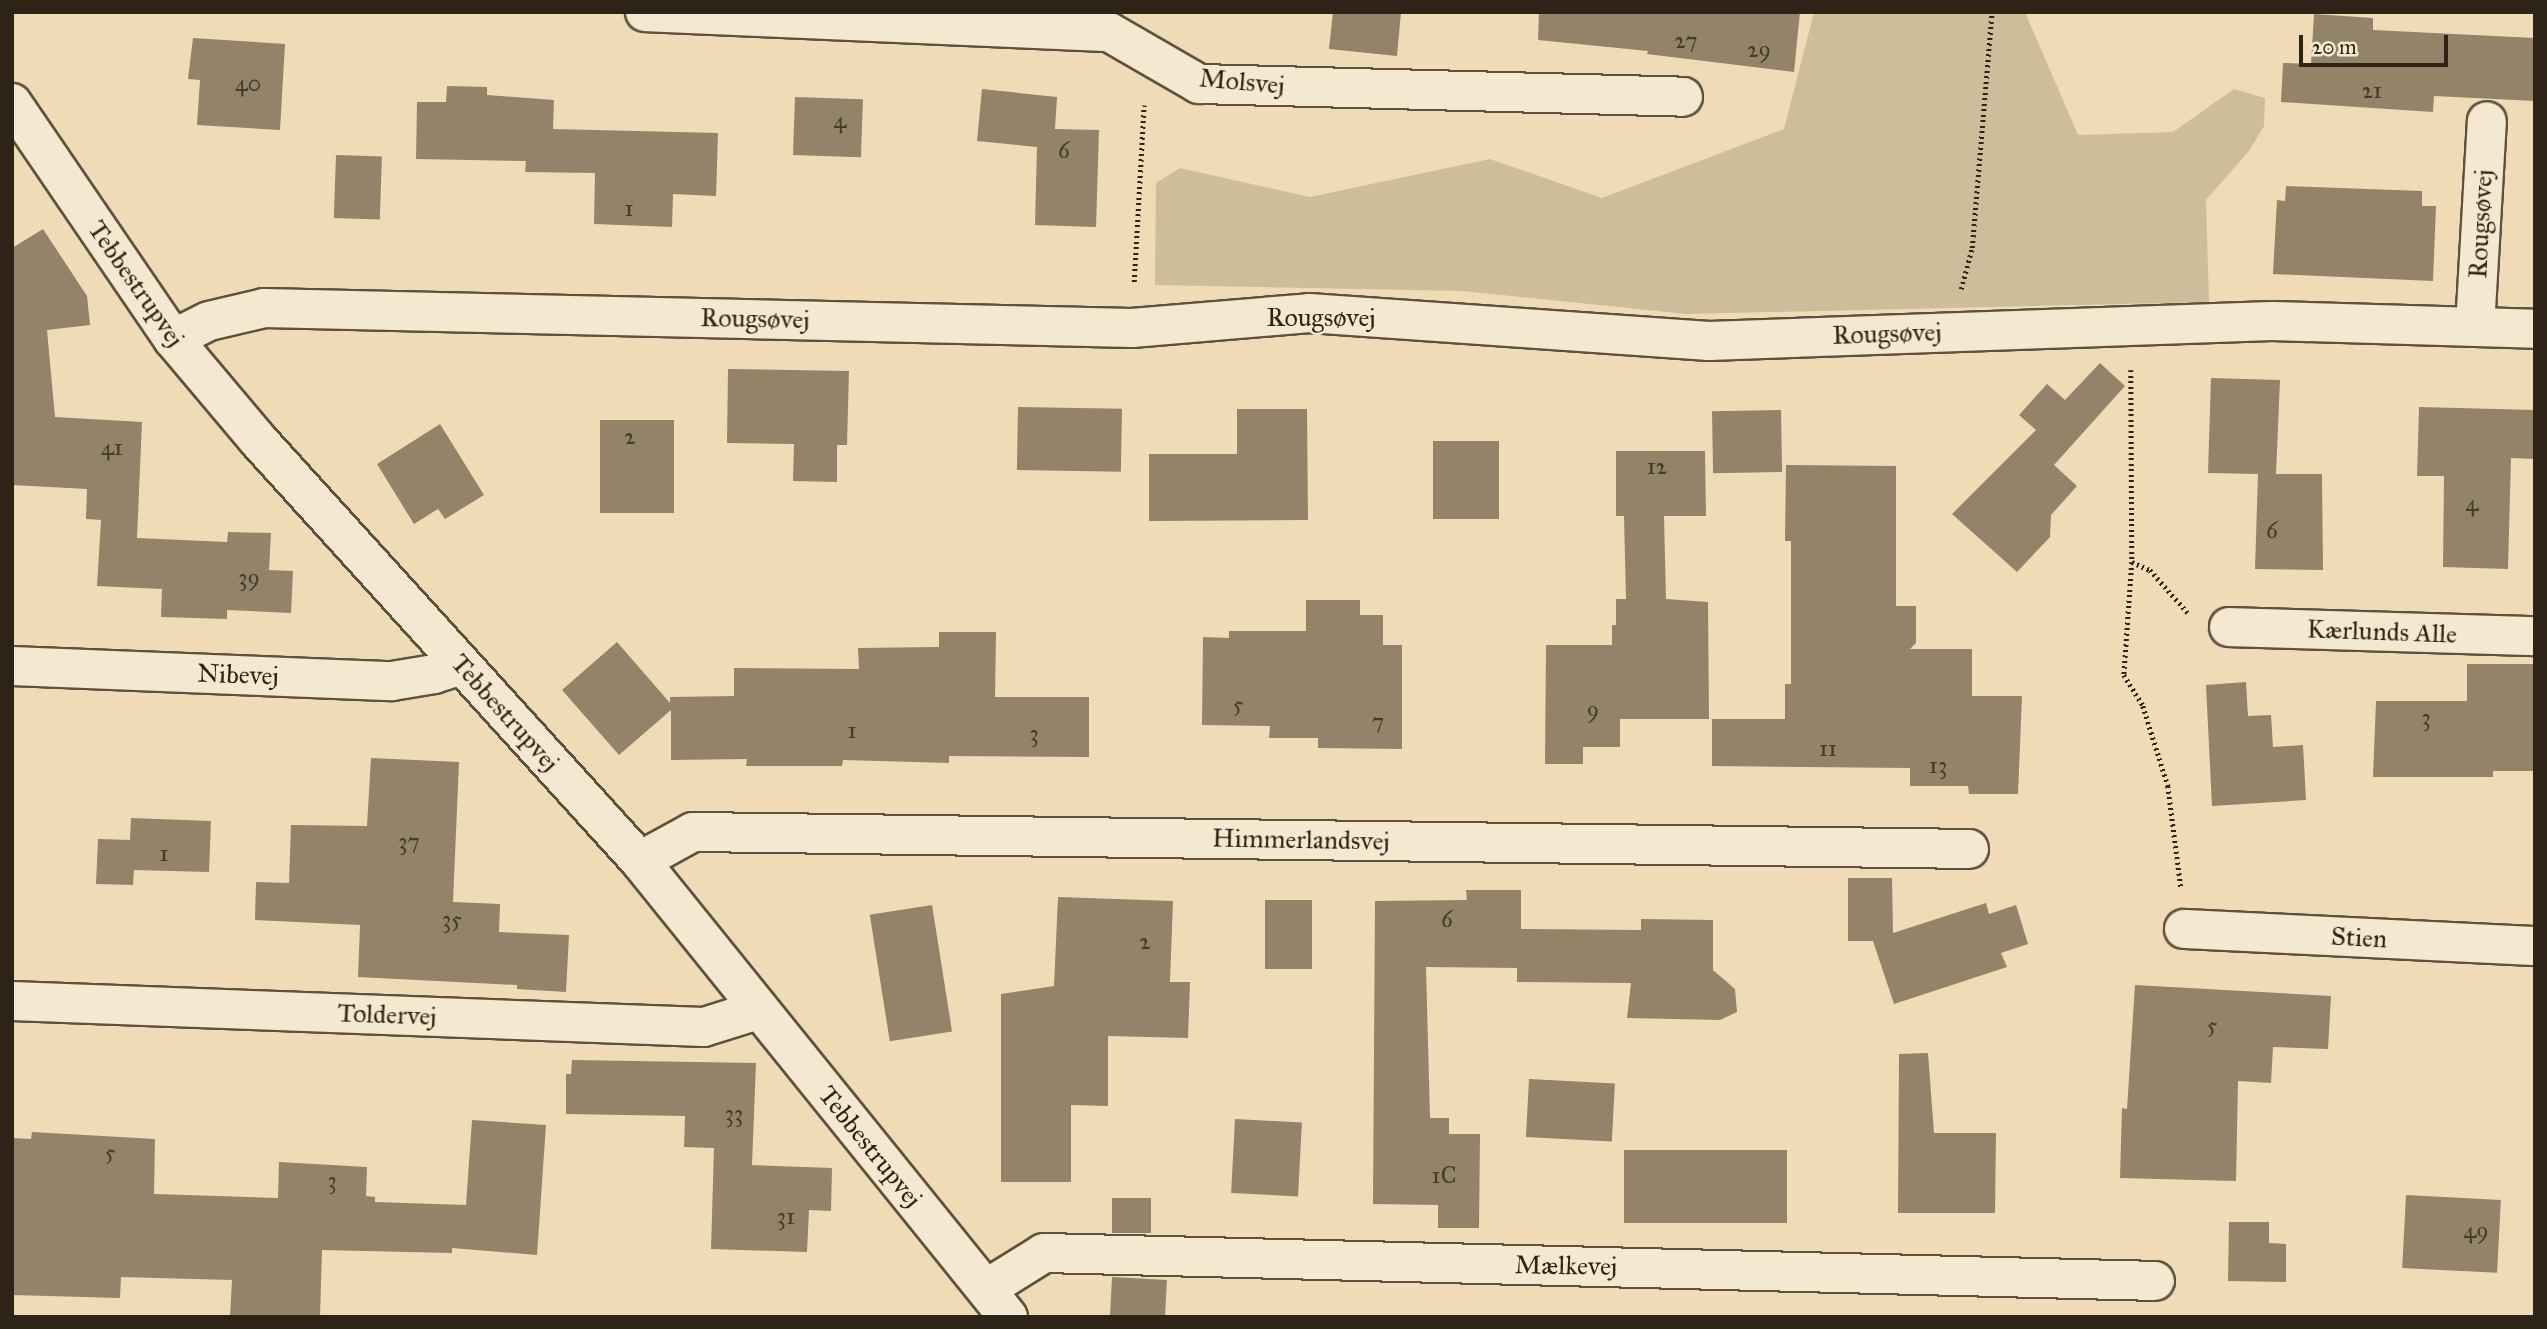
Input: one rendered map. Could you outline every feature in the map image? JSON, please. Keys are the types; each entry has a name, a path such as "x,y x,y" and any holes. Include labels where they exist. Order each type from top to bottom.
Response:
{"street":[{"name":"Molsvej","path":"645,12 1110,33 1199,84 1683,97"},
{"name":"Tebbestrupvej","path":"12,103 173,340 258,440 640,861 997,1303"},
{"name":"Rougsøvej","path":"2475,327 2487,121"},
{"name":"Rougsøvej","path":"173,340 209,321 264,308 1132,328 1309,313 1709,341 2272,321 2535,329"},
{"name":"Kærlunds Alle","path":"2229,627 2535,636"},
{"name":"Nibevej","path":"12,666 392,681 434,674 461,665"},
{"name":"Himmerlandsvej","path":"640,861 693,832 1969,849"},
{"name":"Stien","path":"2184,929 2535,946"},
{"name":"Toldervej","path":"12,1001 704,1027 758,1010"},
{"name":"Mælkevej","path":"997,1303 1044,1253 2155,1281"}],"path":[{"path":"1951,332 1972,248 1992,12"},
{"path":"1132,328 1146,54"},
{"path":"2131,326 2132,562 2124,675 2143,706 2168,786 2184,929"},
{"path":"2132,562 2150,570 2192,617"}],"shaded area":[{"path":"1814,12 2025,12 2078,135 2173,132 2234,89 2265,98 2264,126 2249,151 2206,200 2209,302 1686,314 1462,291 1155,285 1156,183 1180,168 1310,197 1490,159 1602,198 1784,129"}],"building":[{"path":"1333,12 1401,12 1397,56 1329,49"},
{"path":"1539,12 1800,12 1794,72 1647,54 1648,51 1538,40"},
{"path":"2314,14 2373,18 2373,30 2535,38 2535,101 2434,96 2433,112 2281,102 2283,63 2311,64"},
{"path":"193,38 285,44 280,130 197,125 200,80 188,79"},
{"path":"447,86 487,87 487,95 554,100 553,129 718,133 716,196 673,194 672,227 594,224 595,173 525,172 526,161 416,159 417,102 446,102"},
{"path":"982,89 1057,97 1055,129 1099,130 1096,227 1035,225 1037,147 977,141"},
{"path":"795,97 863,99 861,157 793,155"},
{"path":"336,155 382,157 380,220 334,218"},
{"path":"2286,186 2422,191 2422,206 2436,206 2433,281 2273,274 2277,200 2285,201"},
{"path":"43,229 87,296 90,325 47,330 55,417 142,422 137,538 227,542 228,532 271,533 269,570 293,571 291,613 227,610 227,619 161,617 162,589 97,586 101,520 86,519 87,489 12,485 12,248"},
{"path":"2100,363 2125,386 2054,465 2077,486 2051,515 2050,537 2017,572 1952,514 2036,430 2019,415 2047,384 2065,400"},
{"path":"728,369 849,371 847,445 837,445 837,482 793,481 794,444 727,443"},
{"path":"2211,378 2280,380 2276,474 2322,474 2323,570 2255,569 2258,474 2208,473"},
{"path":"1018,407 1122,409 1121,472 1017,470"},
{"path":"2419,407 2535,410 2535,459 2511,458 2508,569 2443,567 2444,476 2417,476"},
{"path":"1237,409 1307,409 1308,520 1149,521 1149,454 1237,454"},
{"path":"1781,410 1782,472 1713,473 1712,411"},
{"path":"600,420 674,420 674,513 600,513"},
{"path":"440,424 484,495 445,519 438,509 414,524 377,464"},
{"path":"1433,441 1499,441 1499,519 1433,519"},
{"path":"1616,451 1705,451 1706,516 1664,516 1666,599 1708,602 1709,719 1620,719 1620,747 1583,747 1583,764 1545,764 1546,645 1612,645 1612,625 1616,625 1616,599 1626,599 1624,516 1616,516"},
{"path":"1786,465 1896,466 1896,606 1916,606 1916,643 1910,649 1972,649 1972,696 2022,696 2018,794 1969,794 1968,786 1910,786 1910,768 1712,766 1712,719 1785,719 1785,684 1791,684 1791,541 1785,541"},
{"path":"1306,600 1360,600 1360,615 1383,615 1383,645 1402,645 1402,749 1318,748 1318,738 1269,738 1270,726 1202,725 1203,637 1229,638 1229,631 1306,631"},
{"path":"939,632 996,632 995,697 1089,697 1089,757 949,756 949,763 843,760 842,766 746,766 747,759 671,760 671,710 619,755 562,690 617,642 670,703 670,697 734,696 734,668 859,669 858,648 939,647"},
{"path":"2467,664 2535,664 2534,771 2493,771 2493,777 2373,777 2376,701 2467,701"},
{"path":"2246,682 2248,716 2271,715 2273,747 2303,745 2306,800 2212,806 2206,685"},
{"path":"371,758 459,762 453,902 500,904 499,932 569,935 566,992 517,989 517,985 358,977 360,925 255,920 256,882 289,883 291,825 367,826"},
{"path":"131,818 211,821 209,872 134,870 133,885 96,884 98,839 130,840"},
{"path":"1848,878 1892,878 1893,933 1986,903 1989,914 2016,905 2028,944 2001,953 2007,967 1894,1004 1873,941 1848,941"},
{"path":"1466,890 1521,890 1521,929 1641,930 1641,919 1713,920 1713,970 1735,989 1737,1012 1720,1020 1627,1018 1631,983 1517,982 1517,968 1426,967 1430,1118 1449,1118 1449,1134 1480,1134 1479,1228 1438,1228 1438,1205 1373,1204 1375,901 1467,900"},
{"path":"1058,897 1173,901 1170,982 1190,982 1188,1038 1108,1036 1108,1106 1071,1105 1071,1182 1001,1182 1001,994 1054,986"},
{"path":"1265,900 1312,900 1312,969 1265,969"},
{"path":"932,905 952,1031 890,1041 870,915"},
{"path":"2135,985 2331,996 2328,1049 2273,1047 2271,1083 2238,1081 2236,1181 2120,1178 2122,1108 2127,1109"},
{"path":"1928,1053 1934,1133 1996,1133 1995,1213 1898,1213 1899,1054"},
{"path":"572,1060 756,1063 752,1165 832,1168 831,1211 809,1210 807,1252 711,1249 714,1148 684,1147 685,1116 566,1114 566,1074 571,1074"},
{"path":"1529,1079 1615,1084 1612,1141 1526,1137"},
{"path":"1235,1119 1302,1123 1298,1196 1231,1193"},
{"path":"472,1120 546,1125 537,1255 452,1248 452,1253 322,1250 320,1317 230,1317 232,1280 121,1277 120,1298 12,1295 12,1138 31,1139 32,1132 155,1139 154,1194 278,1198 279,1162 367,1167 366,1196 375,1197 375,1202 466,1205"},
{"path":"1624,1150 1787,1150 1787,1223 1624,1223"},
{"path":"2406,1195 2501,1200 2497,1273 2402,1268"},
{"path":"1112,1198 1151,1198 1151,1233 1112,1233"},
{"path":"2229,1222 2269,1222 2269,1243 2286,1244 2286,1282 2228,1281"},
{"path":"1112,1277 1167,1280 1165,1317 1110,1317"}]}
